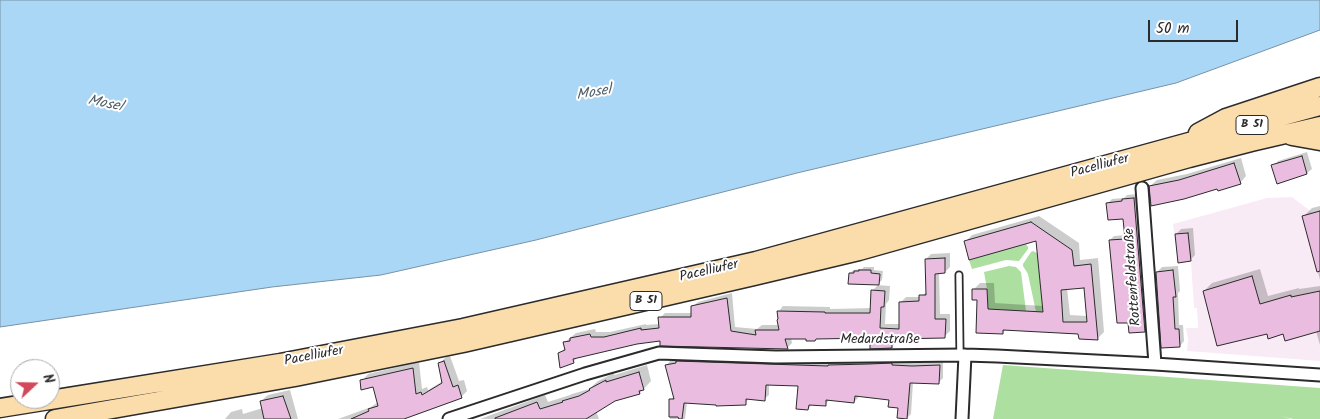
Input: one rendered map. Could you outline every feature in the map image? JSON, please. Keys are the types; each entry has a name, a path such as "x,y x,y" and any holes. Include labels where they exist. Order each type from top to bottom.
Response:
{"main road":[{"path":"1184,144 1202,130 1226,118 1320,87"},
{"name":"Pacelliufer","path":"0,408 280,363 463,328 756,262 1320,106"},
{"name":"Pacelliufer","path":"55,419 295,377 463,343 735,281 859,250 1189,158 1320,126"},
{"path":"1284,134 1320,141"}],"street":[{"name":"Rottenfeldstraße","path":"1142,188 1155,364"},
{"name":"Medardstraße","path":"449,419 585,374 659,354 776,357 962,355 1155,364 1320,375"},
{"path":"962,355 962,419"}],"lane":[{"path":"959,275 962,355"}],"shaded area":[{"path":"1292,197 1313,213 1320,211 1320,361 1187,351 1188,339 1186,328 1198,328 1197,308 1194,308 1191,262 1178,263 1173,224 1267,198"}],"green space":[{"path":"1026,244 1028,249 1019,261 1006,260 972,269 969,260"},
{"path":"1033,251 1037,253 1043,312 1036,312 1028,274 1023,266"},
{"path":"1009,266 1016,267 1021,272 1026,311 987,309 987,289 984,272"},
{"path":"1003,365 1320,388 1320,419 1293,419 1281,416 1291,419 993,419"}],"water":[{"name":"Mosel","path":"0,0 1320,0 1320,30 1176,83 797,173 536,240 381,275 272,287 0,327"}],"building":[{"path":"1302,156 1307,174 1277,184 1271,165"},
{"path":"1234,163 1241,184 1151,206 1149,186 1179,180"},
{"path":"1134,198 1145,332 1129,333 1128,323 1117,323 1109,240 1125,239 1123,219 1108,220 1106,203"},
{"path":"1320,211 1320,271 1317,272 1302,216"},
{"path":"1031,222 1072,250 1074,266 1091,264 1098,340 1079,339 1078,334 1003,330 1003,334 976,333 977,300 972,300 972,289 987,289 988,309 1043,312 1036,241 969,260 964,241","holes":["1084,288 1087,322 1063,322 1061,290"]},
{"path":"1188,233 1191,261 1178,263 1175,234"},
{"path":"945,258 945,273 935,274 935,319 946,319 945,338 892,339 892,348 870,349 870,338 816,339 815,341 785,339 788,349 660,346 660,341 637,344 573,359 574,363 560,368 558,353 565,350 563,342 570,341 570,338 590,334 591,337 604,337 641,328 641,330 659,328 658,317 691,317 691,306 727,298 731,331 756,335 755,330 779,330 777,311 870,313 871,290 885,291 884,307 881,307 880,328 899,329 899,302 919,301 919,295 926,295 925,259"},
{"path":"859,270 871,270 871,273 880,274 879,285 848,284 849,273"},
{"path":"1173,270 1176,297 1173,297 1175,329 1179,329 1180,347 1161,348 1156,272"},
{"path":"1252,276 1260,304 1291,295 1291,297 1320,291 1320,331 1285,341 1283,334 1268,339 1267,334 1217,346 1203,291"},
{"path":"444,361 453,387 458,385 462,398 404,419 351,419 369,411 368,409 378,406 373,387 361,390 360,380 413,368 416,394 421,392 422,395 442,383 438,363"},
{"path":"676,361 828,366 892,363 892,365 912,366 940,365 939,384 910,383 907,419 897,418 898,408 888,407 889,400 855,396 854,403 826,400 826,406 809,405 808,410 796,409 798,386 766,385 765,401 746,399 746,405 716,406 684,403 682,419 679,419 678,417 669,417 669,399 674,399 665,365 676,363"},
{"path":"639,372 644,390 639,391 640,394 615,401 586,419 495,419 537,402 540,409 563,402 579,396 606,380 606,382"},
{"path":"283,396 291,419 264,419 260,401"}]}
